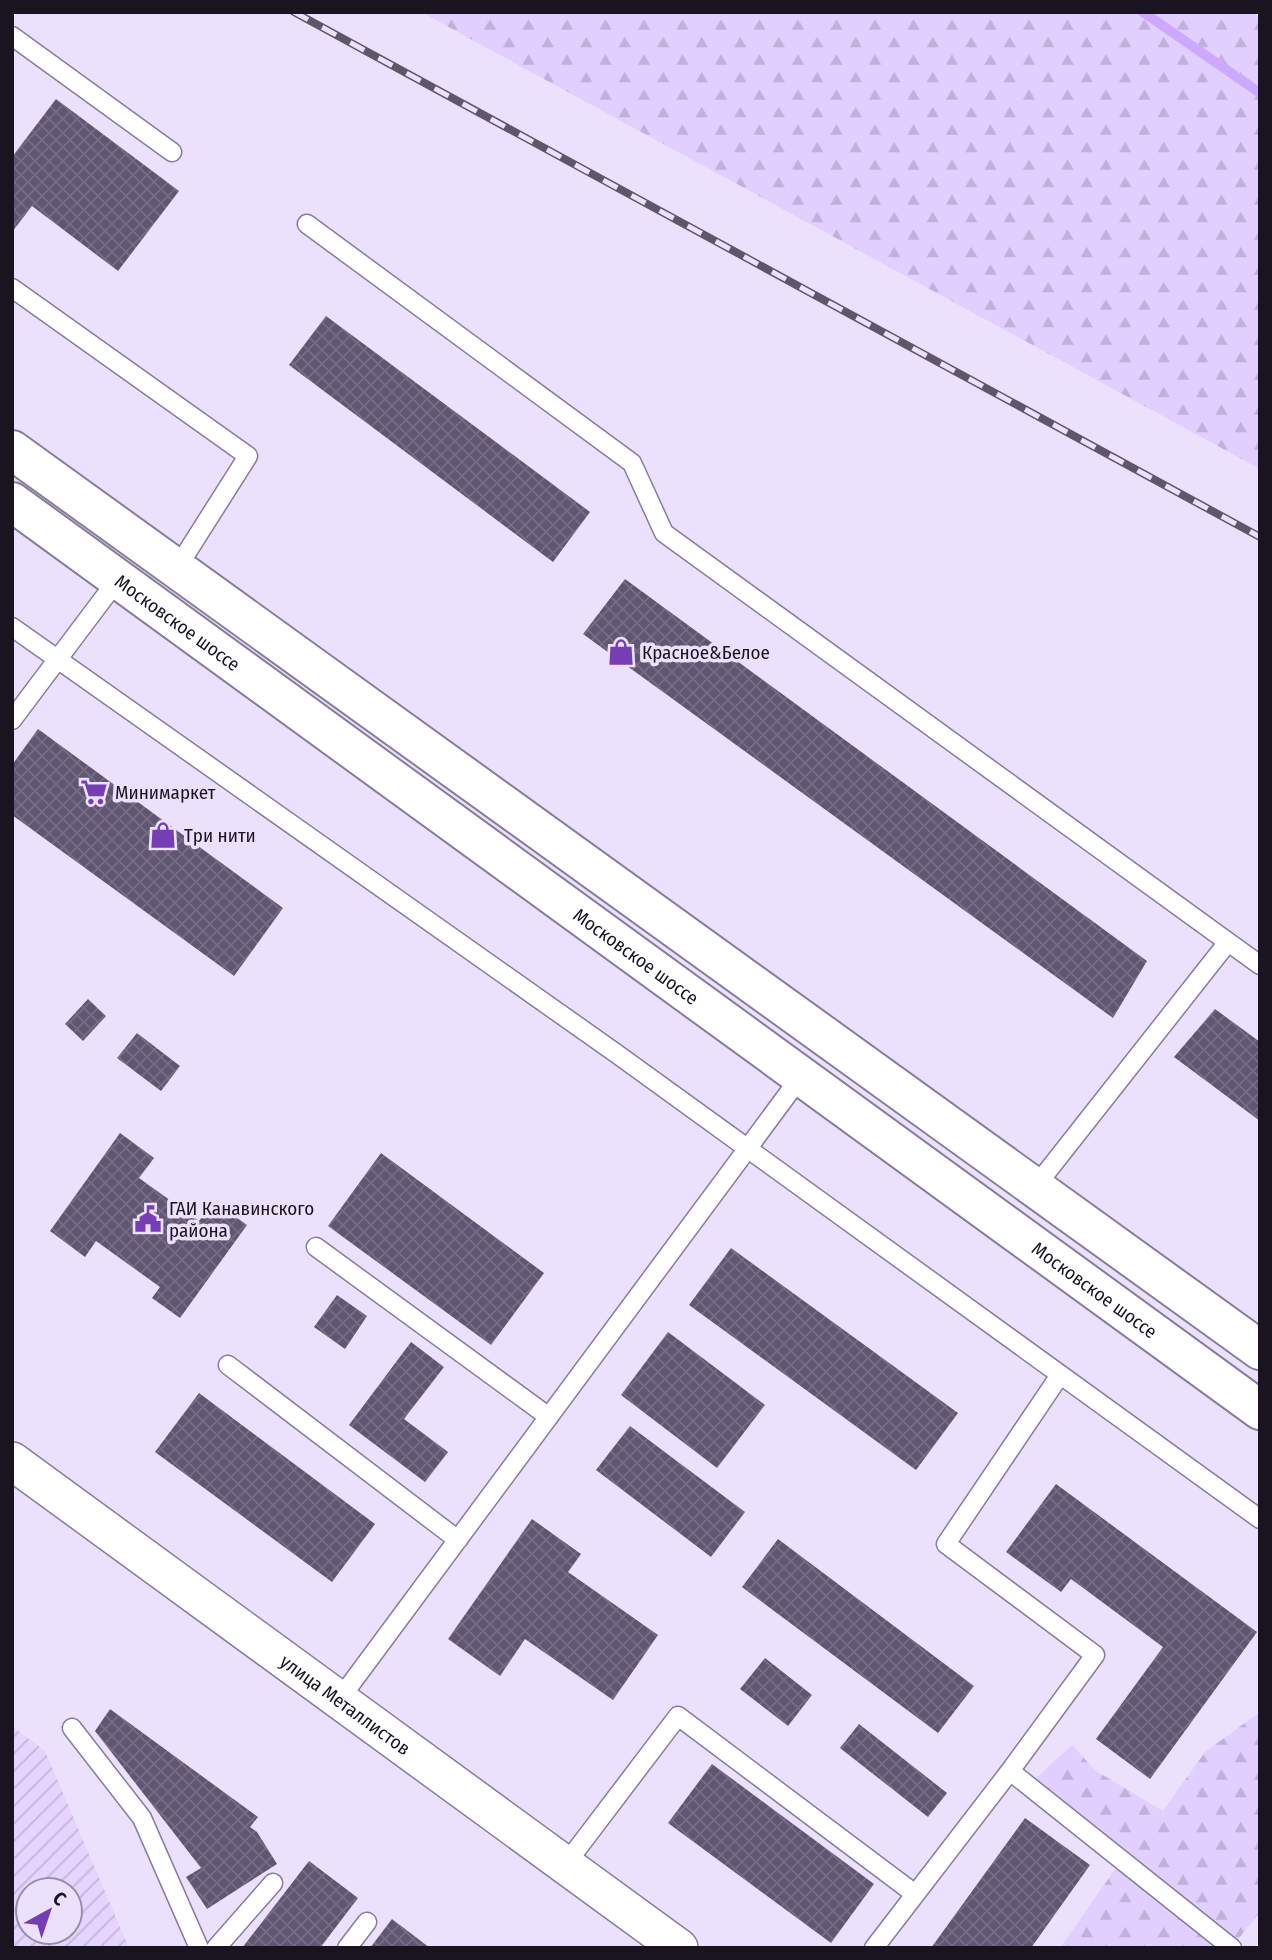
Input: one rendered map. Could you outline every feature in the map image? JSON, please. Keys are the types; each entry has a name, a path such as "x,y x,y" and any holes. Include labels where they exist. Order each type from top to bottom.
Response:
{"main road":[{"path":"12,450 1260,1350"},
{"name":"Московское шоссе","path":"12,502 1260,1410"}],"street":[{"name":"улица Металлистов","path":"12,1461 679,1948"}],"lane":[{"path":"12,36 172,152"},
{"path":"307,224 632,463 664,533 1260,965"},
{"path":"12,288 248,456 177,568"},
{"path":"12,720 118,579"},
{"path":"12,627 748,1149 1260,1519"},
{"path":"1035,1187 1228,942"},
{"path":"339,1700 802,1075"},
{"path":"316,1247 549,1417"},
{"path":"228,1365 458,1540"},
{"path":"874,1948 1095,1655 946,1545 1060,1375"},
{"path":"565,1865 678,1716 915,1894"},
{"path":"72,1728 142,1818 199,1948"},
{"path":"1010,1771 1232,1948"},
{"path":"216,1948 273,1883"},
{"path":"347,1948 368,1922"}],"shaded area":[{"path":"12,1726 45,1751 129,1948 12,1948"}],"green space":[{"path":"421,12 1260,12 1260,469"},
{"path":"1260,1712 1260,1912 1231,1948 1060,1948 1118,1865 1024,1789 1072,1745 1096,1771 1163,1811 1205,1752"}],"building":[{"path":"56,99 179,191 118,271 32,206 12,232 12,157"},
{"path":"326,316 590,512 553,562 289,365"},
{"path":"625,579 1147,961 1113,1018 583,634"},
{"path":"38,729 283,908 234,976 12,815 12,765"},
{"path":"88,999 106,1016 83,1041 65,1024"},
{"path":"1215,1009 1260,1042 1260,1121 1174,1057"},
{"path":"137,1033 180,1066 161,1091 117,1058"},
{"path":"120,1133 154,1158 139,1178 199,1221 214,1201 247,1225 180,1318 152,1298 160,1287 96,1241 85,1257 50,1231"},
{"path":"381,1153 544,1273 491,1345 328,1226"},
{"path":"731,1248 958,1413 916,1470 689,1305"},
{"path":"337,1295 367,1316 345,1349 314,1327"},
{"path":"668,1332 765,1405 717,1468 621,1395"},
{"path":"411,1342 444,1367 404,1419 448,1452 425,1482 349,1425"},
{"path":"199,1393 375,1524 332,1582 155,1452"},
{"path":"630,1426 745,1512 711,1557 596,1470"},
{"path":"1056,1484 1257,1632 1150,1779 1096,1739 1163,1647 1071,1579 1061,1592 1006,1552"},
{"path":"532,1519 581,1554 568,1572 658,1635 613,1700 525,1639 500,1676 448,1639"},
{"path":"778,1539 974,1686 938,1733 742,1587"},
{"path":"765,1658 812,1695 788,1726 740,1689"},
{"path":"110,1709 258,1817 250,1827 257,1832 277,1864 207,1909 186,1877 201,1868 95,1731"},
{"path":"859,1724 947,1793 928,1817 840,1748"},
{"path":"712,1764 874,1884 831,1943 668,1823"},
{"path":"1025,1818 1090,1865 1031,1948 931,1948"},
{"path":"309,1861 358,1898 320,1948 242,1948"},
{"path":"392,1919 430,1948 370,1948"}],"waterway":[{"path":"1143,12 1260,93"}],"railway":[{"path":"294,12 1260,537"}],"place":[{"name":"Красное&Белое","path":"621,652"},
{"name":"Минимаркет","path":"94,792"},
{"name":"Три нити","path":"163,835"},
{"name":"ГАИ Канавинского района","path":"148,1219"}]}
